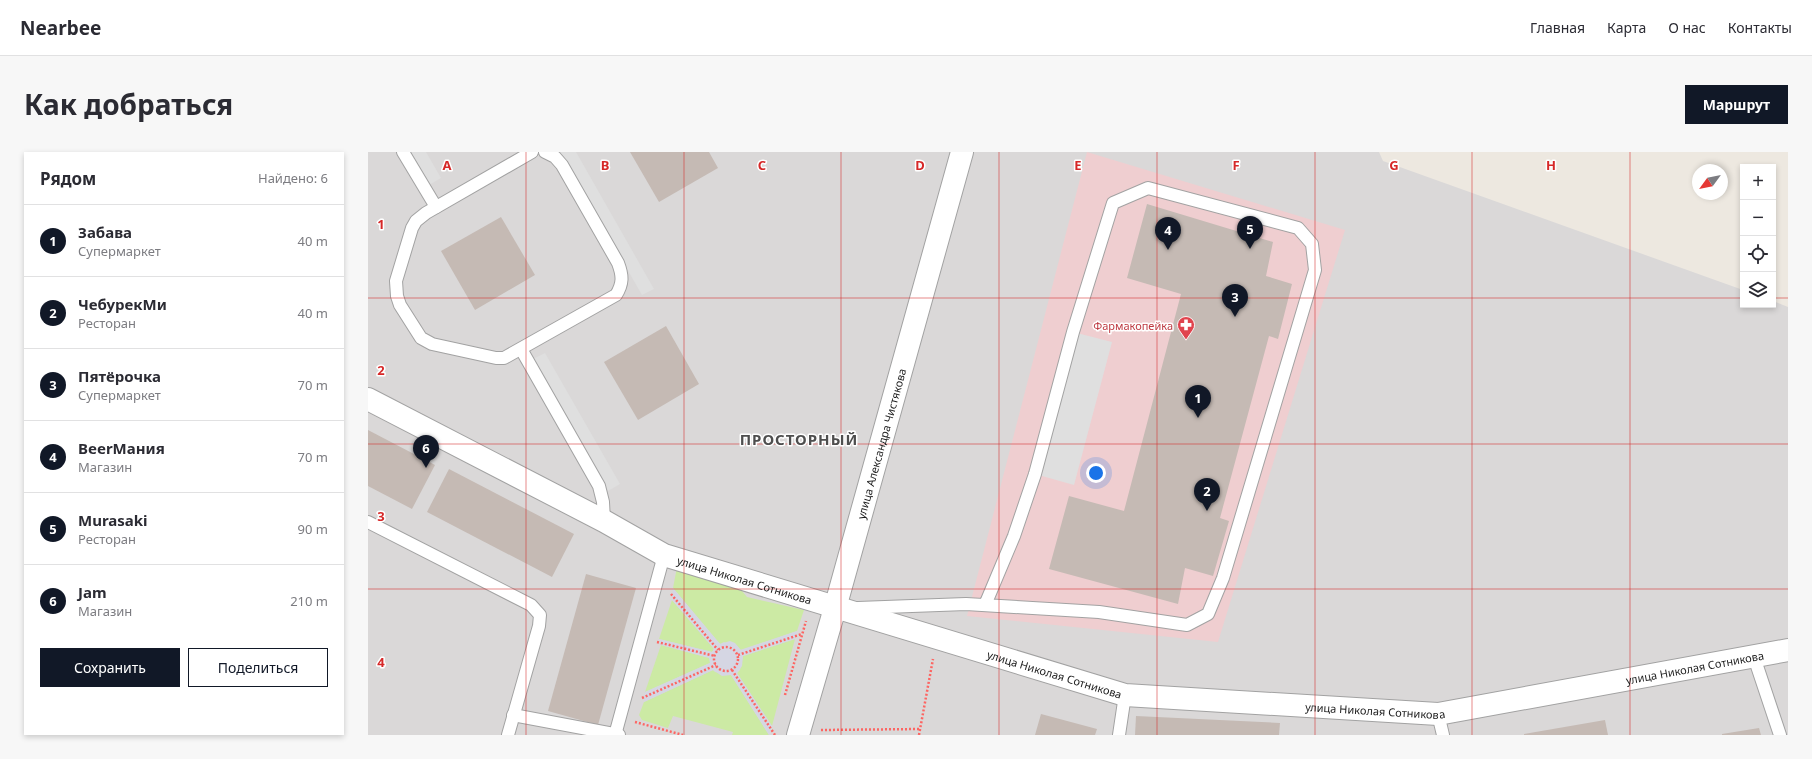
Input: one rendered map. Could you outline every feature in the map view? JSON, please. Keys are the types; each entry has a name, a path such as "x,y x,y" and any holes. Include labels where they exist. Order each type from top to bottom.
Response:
{"street":[{"name":"улица Александра Чистякова","path":"798,735 833,617 962,152"},
{"name":"улица Николая Сотникова","path":"368,399 604,521 664,555 813,601 833,617 936,638 1125,695 1438,714 1788,650"}],"lane":[{"path":"403,152 436,207"},
{"path":"532,152 436,207 421,217 412,228 396,281 397,296 400,305 421,338 432,344 496,358 504,358 616,295 622,282 622,273 618,263 562,165 555,157 545,152"},
{"path":"833,617 966,604 1099,612 1187,625 1208,614 1224,578 1315,270 1312,244 1298,228 1148,188 1113,203 1073,332 1035,474 1014,536 985,605"},
{"path":"521,349 599,486 603,502 604,521"},
{"path":"368,522 531,605 540,615 539,626 508,735"},
{"path":"513,715 617,735 619,719 664,555"},
{"path":"1754,657 1780,735"},
{"path":"1119,735 1125,695"},
{"path":"1438,714 1443,735"}],"path":[{"path":"658,578 718,650"},
{"path":"784,699 813,601"},
{"path":"738,655 802,634 833,617"},
{"path":"642,638 715,656"},
{"path":"919,735 936,638"},
{"path":"732,670 724,670 716,664 715,656 718,650 723,647 731,648 738,655"},
{"path":"732,670 737,664 738,655"},
{"path":"623,706 716,664"},
{"path":"732,670 774,735"},
{"path":"619,719 683,735"},
{"path":"774,735 776,727"},
{"path":"821,730 921,729"},
{"path":"661,735 663,730"}],"shaded area":[{"path":"368,152 1379,152 1383,161 1740,289 1740,308 1776,308 1776,302 1788,307 1788,735 368,735"},
{"path":"410,152 426,152 441,178 429,185"},
{"path":"560,152 576,152 654,289 642,295"},
{"path":"1087,152 1345,230 1218,642 967,616"},
{"path":"1073,332 1112,342 1074,485 1035,474"},
{"path":"545,353 620,484 608,491 533,359"},
{"path":"673,588 720,644 730,641 735,643 741,650 797,631 795,639 743,656 742,666 737,673 772,726 769,735 731,675 722,676 713,670 644,702 645,692 710,663 709,658 661,645 659,639 712,652 714,649 672,600"}],"green space":[{"path":"678,562 737,585 747,597 804,610 797,631 740,650 724,642 720,644 673,588"},
{"path":"672,600 714,649 712,652 659,639"},
{"path":"795,639 772,726 737,673 740,670 743,656"},
{"path":"661,645 710,658 710,663 645,692"},
{"path":"713,670 715,672 731,675 769,735 732,735 733,732 673,716 668,728 642,720 639,715 644,702"}],"building":[{"path":"630,152 709,152 718,168 659,202"},
{"path":"1147,204 1273,242 1266,276 1292,284 1278,339 1269,336 1220,518 1229,521 1213,576 1185,568 1178,604 1049,569 1069,496 1124,511 1181,294 1127,278"},
{"path":"501,217 535,275 475,310 441,251"},
{"path":"666,326 699,384 638,420 604,362"},
{"path":"368,430 435,465 412,509 368,486"},
{"path":"449,469 574,534 552,577 427,512"},
{"path":"586,574 636,588 598,725 548,711"},
{"path":"1041,714 1097,729 1095,735 1035,735"},
{"path":"1136,716 1280,723 1279,735 1135,735"},
{"path":"1605,720 1608,735 1524,735 1524,734"},
{"path":"1759,728 1761,735 1722,735 1722,734"}],"place":[{"name":"Murasaki","path":"1250,249"},
{"name":"BeerМания","path":"1168,250"},
{"name":"Пятёрочка","path":"1235,317"},
{"name":"Фармакопейка","path":"1186,340"},
{"name":"Забава","path":"1198,418"},
{"name":"Jam","path":"426,468"},
{"name":"ЧебурекМи","path":"1207,511"}],"district":[{"name":"ПРОСТОРНЫЙ","path":"799,439"}]}
